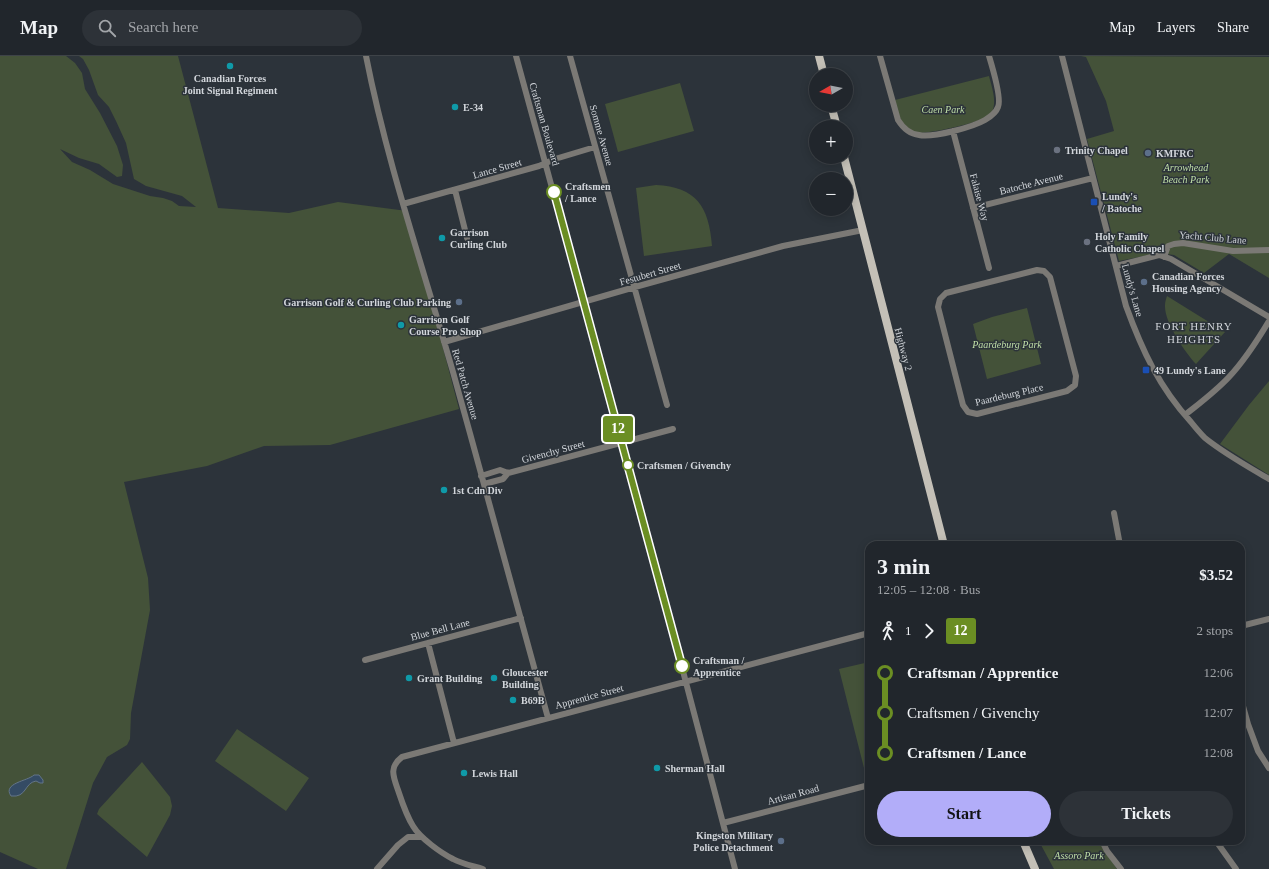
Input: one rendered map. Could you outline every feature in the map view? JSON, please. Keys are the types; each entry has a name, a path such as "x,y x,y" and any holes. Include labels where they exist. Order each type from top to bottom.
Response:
{"main road":[{"path":"819,56 822,68"},
{"name":"Highway 2","path":"846,164 943,541"},
{"path":"1025,845 1035,869"}],"street":[{"name":"Red Patch Avenue","path":"366,56 381,122 403,204 444,342 548,718"},
{"name":"Craftsman Boulevard","path":"516,56 622,443 735,869"},
{"name":"Somme Avenue","path":"570,56 667,405"},
{"path":"880,56 894,111 898,120 903,128 920,136 953,131 985,121 992,115 999,106 998,93 989,56"},
{"name":"Lundy's Lane","path":"1062,56 1126,306 1150,365 1161,383 1204,437 1232,457 1269,479"},
{"name":"Falaise Way","path":"953,131 988,268"},
{"name":"Lance Street","path":"403,204 546,163 555,158 595,147"},
{"name":"Batoche Avenue","path":"973,208 1093,178"},
{"path":"454,190 467,238"},
{"name":"Festubert Street","path":"444,342 635,287 796,243 863,230"},
{"name":"Yacht Club Lane","path":"1164,257 1168,246 1178,243 1233,251 1269,250"},
{"path":"1116,266 1159,256 1171,259 1269,317"},
{"name":"Paardeburg Place","path":"1037,270 1044,271 1050,277 1076,376 1075,386 1067,391 976,414 968,412 963,405 938,307 940,299 946,293 1003,278 1037,270"},
{"path":"1185,415 1229,377 1250,351 1269,321"},
{"name":"Givenchy Street","path":"481,476 500,470 508,473 673,429"},
{"name":"Givenchy Street","path":"484,484 503,479 508,473"},
{"path":"1114,513 1119,541"},
{"name":"Blue Bell Lane","path":"365,660 521,618"},
{"path":"1245,625 1269,619"},
{"name":"Apprentice Street","path":"421,837 406,814 395,781 393,771 396,762 402,757 865,634"},
{"path":"428,643 454,743"},
{"path":"1245,713 1258,752 1269,768"},
{"name":"Artisan Road","path":"723,823 865,786"},
{"path":"408,837 411,822"},
{"path":"377,869 398,844 408,837 421,837 453,859 483,869"},
{"path":"1104,845 1121,869"},
{"path":"1219,845 1236,869"}],"green space":[{"path":"0,56 66,56 75,63 82,73 85,89 100,113 117,146 123,165 122,176 117,177 99,164 79,158 60,149 72,162 90,170 113,184 150,196 172,201 179,206 196,207 182,196 146,186 134,179 126,143 109,107 98,95 89,70 83,59 79,56 178,56 218,208 289,213 338,202 407,211 459,409 330,445 264,446 207,466 124,482 148,578 150,610 131,713 130,739 127,745 107,757 93,783 66,869 38,869 0,852"},
{"name":"Arrowhead Beach Park","path":"1081,56 1269,57 1269,278 1229,254 1204,273 1174,255 1159,253 1119,261 1087,139 1114,131 1106,101 1086,57"},
{"name":"Caen Park","path":"989,76 994,94 994,103 992,112 987,117 959,126 925,133 911,132 901,122 895,100"},
{"path":"680,83 694,131 618,152 605,104"},
{"path":"656,185 681,190 691,195 698,201 708,220 712,246 644,256 636,188"},
{"path":"1167,296 1225,332 1196,364 1181,345 1171,328 1165,305"},
{"name":"Paardeburg Park","path":"1027,308 1041,364 987,379 973,324 992,317"},
{"path":"1269,381 1269,475 1220,444"},
{"path":"865,663 864,768 839,669"},
{"path":"237,729 309,778 286,811 215,761"},
{"path":"142,762 170,797 172,806 170,815 147,857 97,814 99,809"},
{"name":"Assoro Park","path":"1041,845 1101,845 1117,869 1054,869"}],"water":[{"path":"34,775 39,775 43,780 43,783 36,781 32,782 20,795 11,796 9,792 13,785"}],"bus line":[{"name":"12","path":"554,192 682,666"}],"place":[{"name":"Canadian Forces Joint Signal Regiment","path":"230,66"},
{"name":"E-34","path":"455,107"},
{"name":"Trinity Chapel","path":"1057,150"},
{"name":"KMFRC","path":"1148,153"},
{"name":"Craftsmen / Lance","path":"554,192"},
{"name":"Lundy's / Batoche","path":"1094,202"},
{"name":"Garrison Curling Club","path":"442,238"},
{"name":"Holy Family Catholic Chapel","path":"1087,242"},
{"name":"Canadian Forces Housing Agency","path":"1144,282"},
{"name":"Garrison Golf & Curling Club Parking","path":"459,302"},
{"name":"Garrison Golf Course Pro Shop","path":"401,325"},
{"name":"49 Lundy's Lane","path":"1146,370"},
{"name":"Craftsmen / Givenchy","path":"628,465"},
{"name":"1st Cdn Div","path":"444,490"},
{"name":"Craftsman / Apprentice","path":"682,666"},
{"name":"Grant Building","path":"409,678"},
{"name":"Gloucester Building","path":"494,678"},
{"name":"B69B","path":"513,700"},
{"name":"Sherman Hall","path":"657,768"},
{"name":"Lewis Hall","path":"464,773"},
{"name":"Kingston Military Police Detachment","path":"781,841"}],"district":[{"name":"FORT HENRY HEIGHTS","path":"1194,332"}]}
